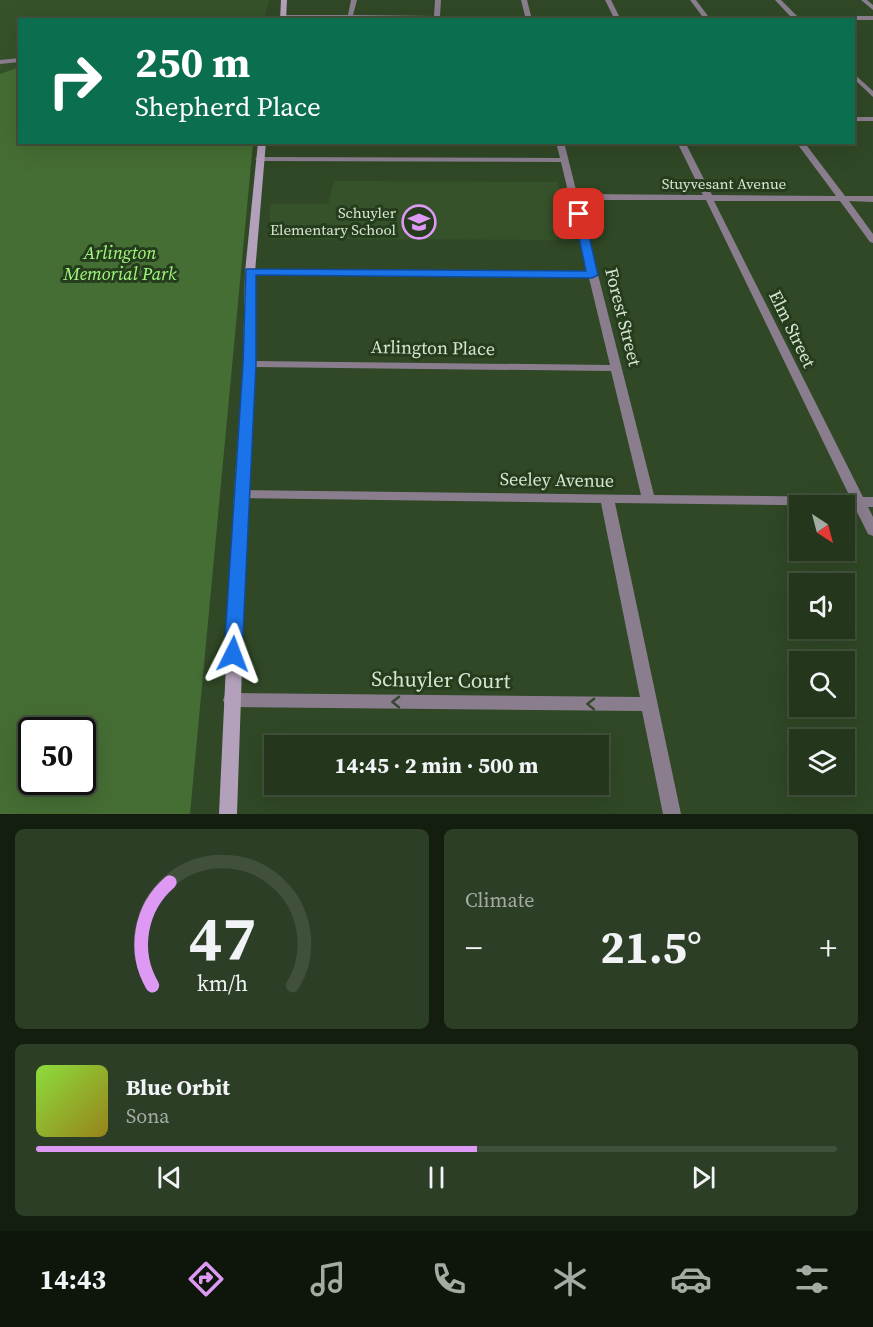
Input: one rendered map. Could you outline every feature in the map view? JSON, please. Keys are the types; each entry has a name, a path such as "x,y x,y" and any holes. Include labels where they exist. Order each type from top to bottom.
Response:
{"main road":[{"path":"284,0 284,18"},
{"path":"228,814 231,700 249,364 250,272 262,144"}],"street":[{"path":"350,17 354,0"},
{"path":"437,18 438,0"},
{"path":"284,18 528,18 524,0"},
{"path":"608,0 617,18"},
{"path":"693,0 706,18"},
{"path":"778,0 796,18 873,18"},
{"path":"864,0 873,8"},
{"path":"0,62 18,60"},
{"path":"855,77 873,95"},
{"path":"855,119 873,119"},
{"name":"Forest Street","path":"560,144 649,500"},
{"name":"Elm Street","path":"682,144 866,502 873,531"},
{"path":"802,144 873,240"},
{"path":"259,159 564,160"},
{"name":"Stuyvesant Avenue","path":"575,197 873,199"},
{"path":"250,272 592,275"},
{"name":"Arlington Place","path":"249,364 616,368"},
{"name":"Seeley Avenue","path":"241,494 866,502"},
{"path":"607,499 672,814"},
{"name":"Schuyler Court","path":"231,700 649,705"}],"shaded area":[{"path":"0,0 269,0 264,18 18,18 18,67 0,74"},
{"name":"Schuyler Elementary School","path":"334,181 558,182 573,240 270,239 270,204 328,204"}],"green space":[{"name":"Arlington Memorial Park","path":"18,67 18,144 253,144 190,814 0,814 0,74"}],"place":[{"name":"Schuyler Elementary School","path":"419,222"}],"route":[{"path":"233,654 249,364 250,272 592,275 579,214"}]}
